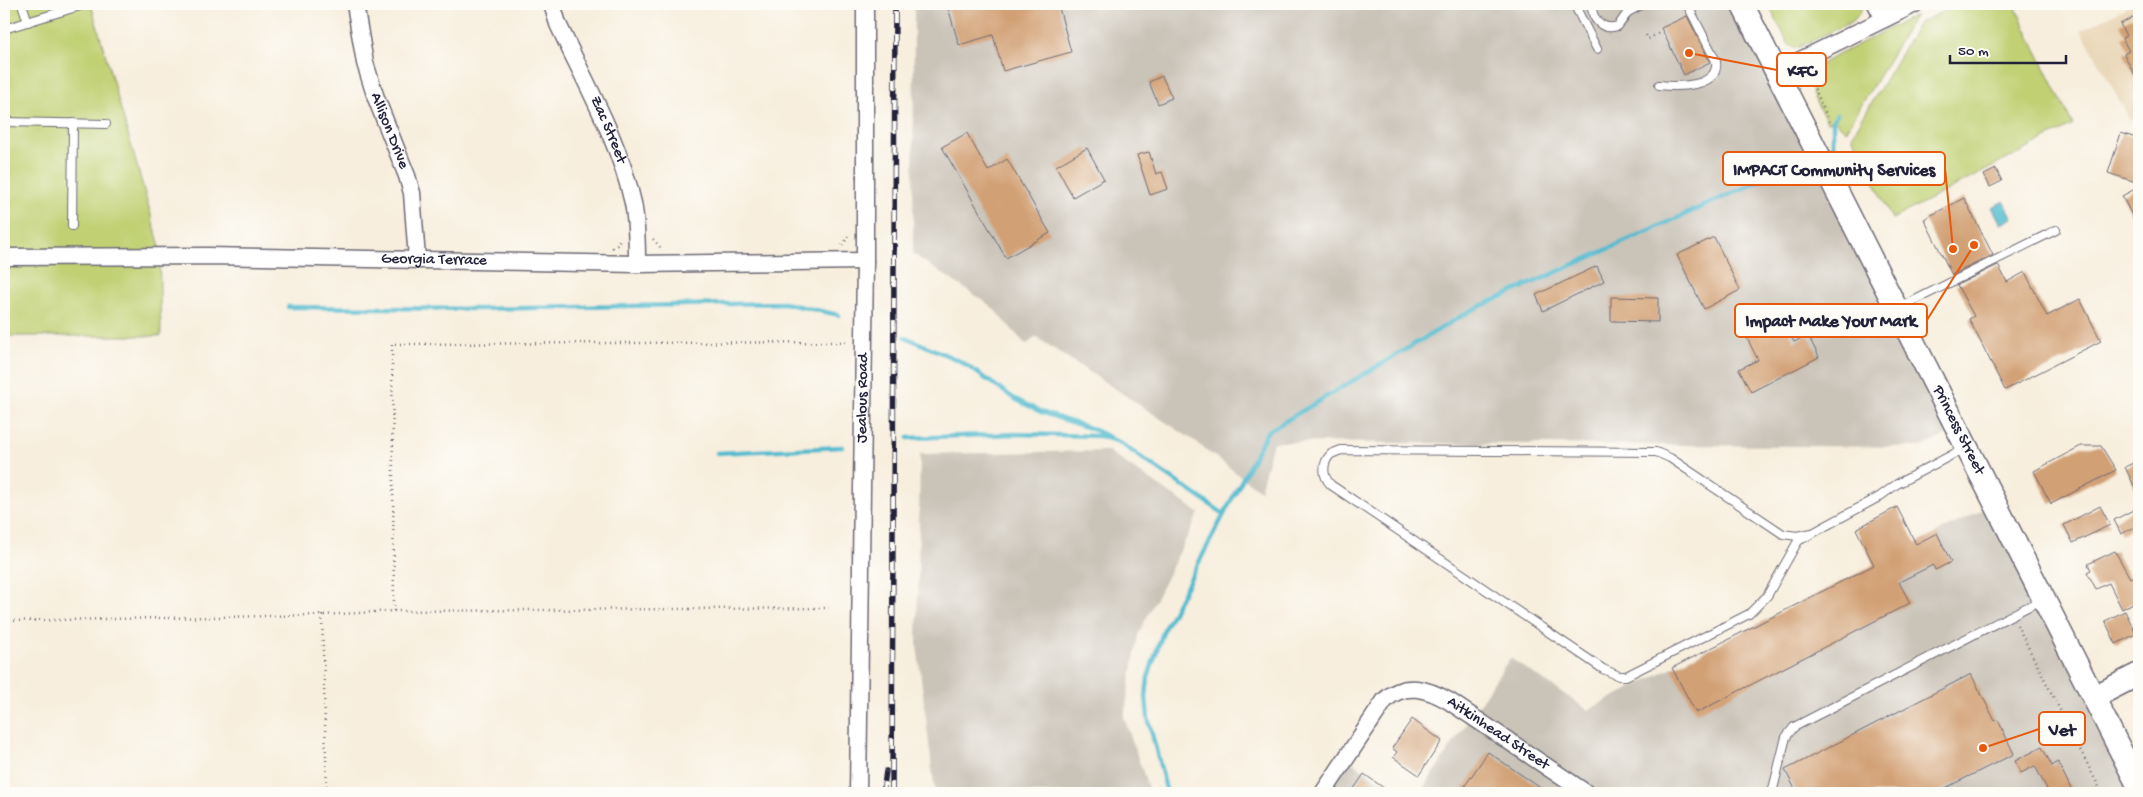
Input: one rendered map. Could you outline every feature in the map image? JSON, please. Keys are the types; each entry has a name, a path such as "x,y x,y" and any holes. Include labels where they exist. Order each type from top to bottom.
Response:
{"main road":[{"name":"Princess Street","path":"1742,4 1778,71 2139,788"},
{"path":"2094,697 2139,674"}],"street":[{"name":"Allison Drive","path":"355,4 365,63 376,98 412,193 417,259"},
{"name":"Zac Street","path":"552,4 558,24 618,152 627,179 633,205 637,264"},
{"name":"Jealous Road","path":"858,793 865,261 866,4"},
{"path":"1876,4 1884,19"},
{"path":"1778,71 1915,4"},
{"name":"Georgia Terrace","path":"4,257 207,256 637,264 865,261"},
{"name":"Aitkinhead Street","path":"1323,793 1385,700 1391,694 1404,690 1425,690 1450,701 1586,793"}],"lane":[{"path":"22,4 28,22"},
{"path":"1574,4 1597,49"},
{"path":"1592,4 1593,15 1596,21 1609,28 1618,26 1628,12 1643,4"},
{"path":"1659,85 1668,86 1703,82 1712,77 1715,72 1716,61 1687,4"},
{"path":"4,29 83,6"},
{"path":"4,122 106,124"},
{"path":"72,226 73,123"},
{"path":"1898,309 2056,230"},
{"path":"1812,533 1790,536 1777,530 1670,458 1656,452 1341,450 1331,454 1324,467 1327,481 1331,486 1603,669 1619,676 1626,676 1749,614 1767,596 1798,541 1879,497 1897,484 1967,447"},
{"path":"1772,793 1786,737 1794,727 2043,599"}],"path":[{"path":"1646,35 1648,39 1661,32"},
{"path":"1814,54 1822,70 1813,78 1813,85 1830,123"},
{"path":"840,247 847,239 848,223"},
{"path":"651,234 656,243 664,250"},
{"path":"394,611 392,344 863,342"},
{"path":"4,621 322,615 394,611 829,608"},
{"path":"322,615 327,793"},
{"path":"2012,615 2102,793"}],"shaded area":[{"path":"914,4 1743,4 1956,430 1922,447 1273,442 1260,491 1193,440 1036,337 1026,345 991,306 913,254"},
{"path":"2134,4 2139,4 2139,115 2130,120 2081,30"},
{"path":"1108,451 1199,513 1138,635 1124,717 1150,793 935,793 917,645 920,454"},
{"path":"1996,503 2139,793 1420,793 1510,658 1588,710"},
{"path":"1348,759 1397,793 1325,793"}],"green space":[{"path":"4,4 91,4 159,243 161,336 4,336"},
{"path":"1768,4 1863,4 1860,13 1853,21 1797,48 1789,45"},
{"path":"1959,4 2014,4 2073,125 1892,219 1852,136 1919,23"},
{"path":"1915,15 1846,131 1835,121 1827,122 1811,88 1811,74 1815,67"}],"water":[{"path":"2004,201 2013,218 2001,224 1992,207"}],"building":[{"path":"947,4 1058,4 1071,52 1003,71 993,35 959,45"},
{"path":"2139,14 2139,84 2124,54 2129,51 2122,38 2126,36 2120,24"},
{"path":"1687,16 1710,62 1684,75 1661,28"},
{"path":"1162,76 1172,98 1158,104 1149,82"},
{"path":"967,133 988,171 1007,159 1050,233 1006,258 942,147"},
{"path":"2121,133 2139,139 2139,183 2108,173"},
{"path":"1087,148 1104,179 1073,197 1056,166"},
{"path":"1149,152 1156,174 1162,172 1168,189 1150,195 1137,155"},
{"path":"1996,169 2002,181 1990,187 1984,175"},
{"path":"2139,187 2139,229 2122,196"},
{"path":"1964,198 1993,255 1952,275 1924,219"},
{"path":"1714,237 1740,290 1704,309 1677,255"},
{"path":"1998,265 2007,282 2025,272 2047,316 2080,299 2101,341 2005,390 1969,319 1974,316 1957,285"},
{"path":"1597,266 1604,281 1543,311 1536,295"},
{"path":"1611,297 1658,298 1658,322 1611,321"},
{"path":"1779,306 1786,319 1783,321 1794,342 1808,335 1819,357 1751,392 1739,369 1758,360 1741,326"},
{"path":"2081,446 2101,446 2116,470 2051,504 2034,471"},
{"path":"2139,460 2139,496 2125,467"},
{"path":"2100,506 2110,525 2073,543 2064,525"},
{"path":"1897,507 1916,544 1937,533 1951,562 1935,570 1933,565 1899,582 1910,603 1696,713 1672,668 1874,565 1856,529"},
{"path":"2139,507 2139,525 2121,534 2114,520"},
{"path":"2115,551 2130,578 2139,573 2139,600 2122,609 2109,583 2096,589 2087,572 2091,570 2088,564"},
{"path":"2125,611 2136,634 2116,644 2105,621"},
{"path":"1971,674 1995,721 1998,720 2014,754 1935,793 1797,793 1785,770"},
{"path":"1412,719 1442,741 1419,775 1393,757 1397,752 1392,748"},
{"path":"2042,747 2052,766 2058,762 2073,793 2049,793 2035,766 2021,773 2015,761"},
{"path":"1488,752 1548,793 1460,793"},
{"path":"1364,774 1391,793 1351,793"}],"waterway":[{"path":"1833,145 1833,120 1837,114"},
{"path":"1167,793 1148,718 1146,697 1148,677 1164,629 1267,432 1470,311 1802,162"},
{"path":"288,307 479,309 784,303 839,315"},
{"path":"905,337 960,361 1015,399 1041,412 1092,429 1109,437"},
{"path":"908,438 1015,434 1099,436 1117,441 1224,514"},
{"path":"717,453 842,447"}],"railway":[{"path":"892,793 895,4"},
{"path":"883,793 886,771"}],"place":[{"name":"KFC","path":"1689,53"},
{"name":"Impact Make Your Mark","path":"1974,245"},
{"name":"IMPACT Community Services","path":"1953,249"},
{"name":"Vet","path":"1983,748"}]}
